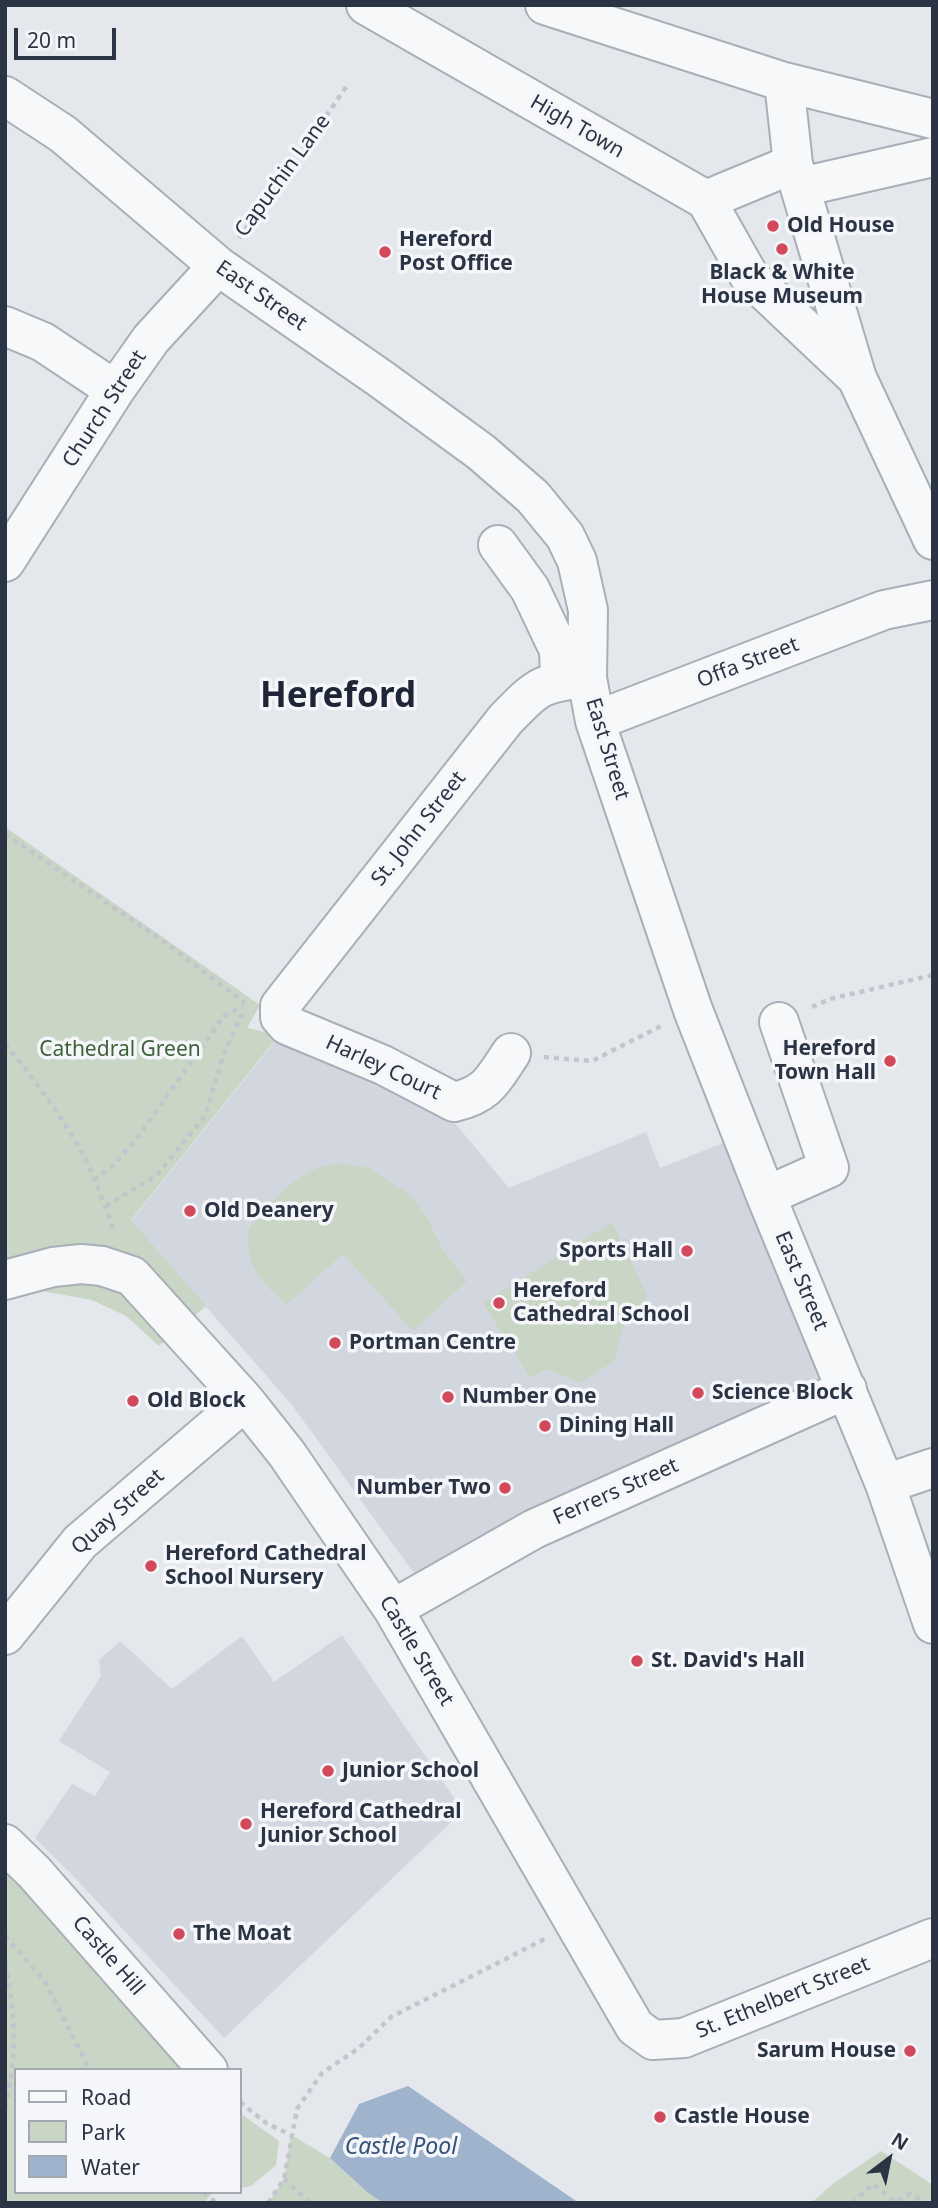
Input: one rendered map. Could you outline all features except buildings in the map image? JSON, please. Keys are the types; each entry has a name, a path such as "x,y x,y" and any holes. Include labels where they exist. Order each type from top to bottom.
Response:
{"street":[{"name":"High Town","path":"366,5 706,200"},
{"path":"545,5 784,82 933,119"},
{"path":"784,82 797,176 857,378 933,540"},
{"name":"East Street","path":"5,96 63,134 218,267 470,444 533,498 565,536 577,561 588,610 574,679 595,721 693,1010 766,1196 885,1484 933,1624"},
{"path":"857,378 749,276 706,200 797,176 933,157"},
{"name":"Church Street","path":"5,562 151,339 218,267"},
{"path":"5,326 43,342 116,390"},
{"path":"498,545 530,589 574,679"},
{"name":"Offa Street","path":"595,721 872,615 917,603"},
{"name":"St. John Street","path":"263,1011 280,1006 505,720 534,689 574,679"},
{"name":"Harley Court","path":"263,1011 287,1025 383,1065 454,1102 475,1097 491,1083 511,1053"},
{"path":"766,1196 830,1168 779,1022"},
{"path":"5,1280 53,1267 81,1264 103,1266 144,1289"},
{"name":"Castle Street","path":"144,1289 245,1401 286,1454 393,1609 635,2027"},
{"name":"Ferrers Street","path":"393,1609 534,1529 847,1389"},
{"name":"Quay Street","path":"5,1635 80,1542 245,1401"},
{"path":"885,1484 933,1468"},
{"name":"Castle Hill","path":"5,1844 34,1872 206,2068"},
{"name":"St. Ethelbert Street","path":"635,2027 653,2040 684,2038 933,1938"}],"path":[{"name":"Capuchin Lane","path":"218,267 291,168 348,84"},
{"path":"5,834 263,1011"},
{"path":"779,1022 830,999 933,975"},
{"path":"511,1053 592,1061 693,1010"},
{"path":"94,1181 114,1165 140,1134 224,1016 263,1011"},
{"path":"106,1206 157,1175 205,1116 222,1059 263,1011"},
{"path":"5,1044 77,1144 144,1289"},
{"path":"268,2203 284,2179 297,2109 322,2073 359,2048 391,2017 574,1924"},
{"path":"5,1936 44,1980 89,2068"},
{"path":"5,1964 15,2038 12,2079 5,2108"},
{"path":"242,2104 266,2123 291,2135"},
{"path":"284,2179 310,2203"},
{"path":"852,2203 873,2184 895,2202 910,2194 926,2203"}],"shaded area":[{"name":"Hereford Cathedral School","path":"277,1039 416,1096 454,1122 509,1188 646,1132 660,1168 723,1143 831,1385 422,1578 410,1568 292,1405 131,1221"},
{"name":"Hereford Cathedral Junior School","path":"342,1635 463,1811 224,2038 35,1838 72,1784 95,1796 110,1772 59,1741 101,1676 99,1660 120,1641 172,1689 242,1636 274,1682"}],"green space":[{"name":"Cathedral Green","path":"5,827 260,1005 247,1028 265,1032 276,1039 131,1220 206,1306 159,1346 126,1316 92,1300 31,1289 5,1276"},
{"path":"338,1163 369,1168 412,1196 429,1221 442,1249 467,1281 413,1331 343,1254 286,1305 256,1272 249,1253 249,1228 278,1196 298,1179"},
{"path":"612,1222 648,1297 626,1318 614,1361 581,1383 546,1369 530,1378 483,1303"},
{"path":"5,1862 185,2068 14,2068 14,2194 211,2194 204,2203 5,2203"},
{"path":"242,2114 279,2141 276,2165 251,2186 242,2188"},
{"path":"291,2135 330,2158 383,2203 268,2203 284,2179"},
{"path":"881,2151 933,2185 933,2203 811,2203 834,2183"}],"water":[{"name":"Castle Pool","path":"408,2086 579,2203 383,2203 330,2158 359,2104"}],"place":[{"name":"Old House","path":"773,226"},
{"name":"Black & White House Museum","path":"782,249"},
{"name":"Hereford Post Office","path":"385,252"},
{"name":"Hereford Town Hall","path":"890,1061"},
{"name":"Old Deanery","path":"190,1211"},
{"name":"Sports Hall","path":"687,1251"},
{"name":"Hereford Cathedral School","path":"499,1303"},
{"name":"Portman Centre","path":"335,1343"},
{"name":"Science Block","path":"698,1393"},
{"name":"Number One","path":"448,1397"},
{"name":"Old Block","path":"133,1401"},
{"name":"Dining Hall","path":"545,1426"},
{"name":"Number Two","path":"505,1488"},
{"name":"Hereford Cathedral School Nursery","path":"151,1566"},
{"name":"St. David's Hall","path":"637,1661"},
{"name":"Junior School","path":"328,1771"},
{"name":"Hereford Cathedral Junior School","path":"246,1824"},
{"name":"The Moat","path":"179,1934"},
{"name":"Sarum House","path":"910,2051"},
{"name":"Castle House","path":"660,2117"}],"district":[{"name":"Hereford","path":"338,697"}]}
